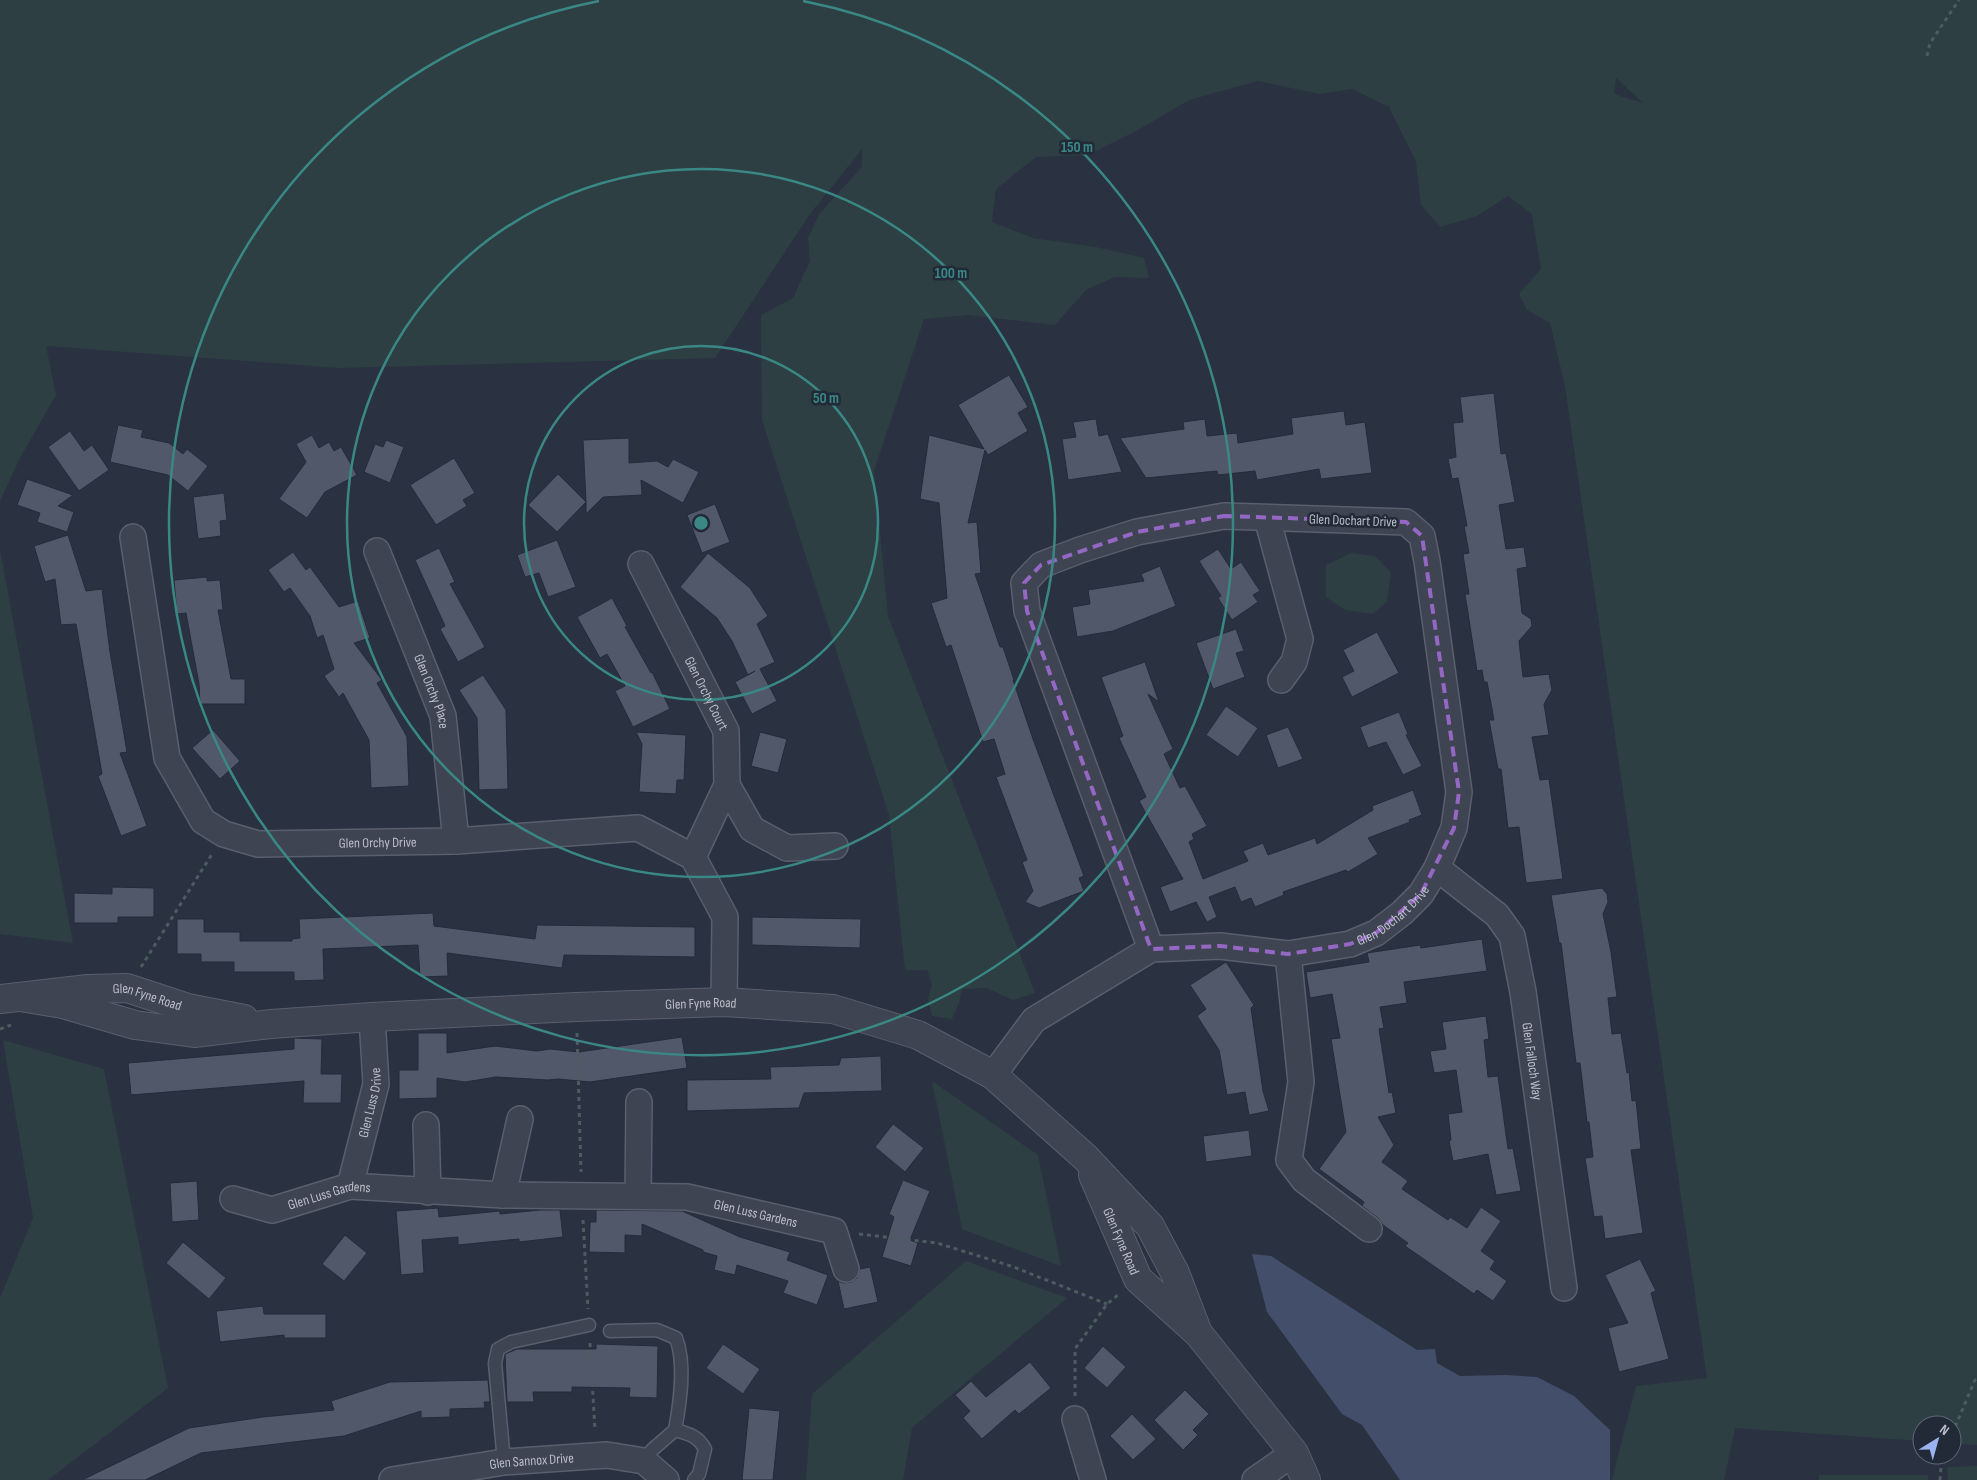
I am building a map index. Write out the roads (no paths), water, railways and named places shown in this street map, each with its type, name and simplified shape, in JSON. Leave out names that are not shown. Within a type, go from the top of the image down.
[{"type":"street","name":"Glen Dochart Drive","points":[[993,1075],[1034,1020],[1151,949],[1220,946],[1288,954],[1350,944],[1376,933],[1402,913],[1421,894],[1437,868],[1454,828],[1459,792],[1427,561],[1422,536],[1406,522],[1224,516],[1136,532],[1080,550],[1040,565],[1024,583],[1027,611],[1151,949]]},
{"type":"street","points":[[1267,518],[1300,639],[1294,662],[1281,680]]},
{"type":"street","name":"Glen Orchy Drive","points":[[133,537],[167,758],[203,820],[224,834],[258,844],[456,841],[638,828],[693,857]]},
{"type":"street","name":"Glen Orchy Place","points":[[377,551],[444,716],[456,841]]},
{"type":"street","name":"Glen Orchy Court","points":[[640,564],[726,731],[726,785],[693,857]]},
{"type":"street","points":[[726,785],[752,830],[787,848],[835,846]]},
{"type":"street","points":[[693,857],[725,917],[724,1002]]},
{"type":"street","name":"Glen Falloch Way","points":[[1437,868],[1497,915],[1512,936],[1523,992],[1564,1288]]},
{"type":"street","points":[[1288,954],[1302,1082],[1290,1160],[1304,1180],[1368,1228]]},
{"type":"street","name":"Glen Fyne Road","points":[[10,998],[88,989],[127,988],[188,1008],[271,1024]]},
{"type":"street","name":"Glen Fyne Road","points":[[10,998],[63,1004],[135,1025],[194,1033],[271,1024],[372,1017],[576,1007],[724,1002],[833,1009],[918,1036],[993,1075],[1086,1158],[1150,1226],[1175,1273],[1198,1333]]},
{"type":"street","name":"Glen Luss Drive","points":[[350,1186],[376,1084],[372,1017]]},
{"type":"street","points":[[638,1196],[639,1102]]},
{"type":"street","points":[[503,1195],[520,1118]]},
{"type":"street","points":[[426,1125],[428,1192]]},
{"type":"street","name":"Glen Fyne Road","points":[[1086,1158],[1138,1279],[1198,1333],[1294,1453],[1306,1480]]},
{"type":"street","name":"Glen Luss Gardens","points":[[233,1199],[272,1210],[350,1186],[503,1195],[686,1197],[834,1230],[846,1269]]},
{"type":"street","points":[[1075,1419],[1093,1480]]},
{"type":"street","points":[[1255,1480],[1294,1453]]},
{"type":"street","name":"Glen Sannox Drive","points":[[392,1480],[466,1475],[504,1462],[607,1455],[644,1462],[666,1480]]},
{"type":"lane","points":[[504,1462],[495,1363],[498,1349],[511,1342],[589,1325]]},
{"type":"lane","points":[[610,1331],[657,1330],[676,1338],[680,1349],[680,1404],[675,1430],[652,1450],[644,1462]]},
{"type":"lane","points":[[675,1430],[700,1439],[705,1449],[699,1474],[694,1480]]},
{"type":"water","points":[[1252,1254],[1271,1256],[1417,1350],[1435,1349],[1437,1363],[1460,1376],[1506,1375],[1537,1377],[1574,1396],[1610,1430],[1610,1480],[1400,1480],[1362,1425],[1342,1414],[1267,1312]]}]
